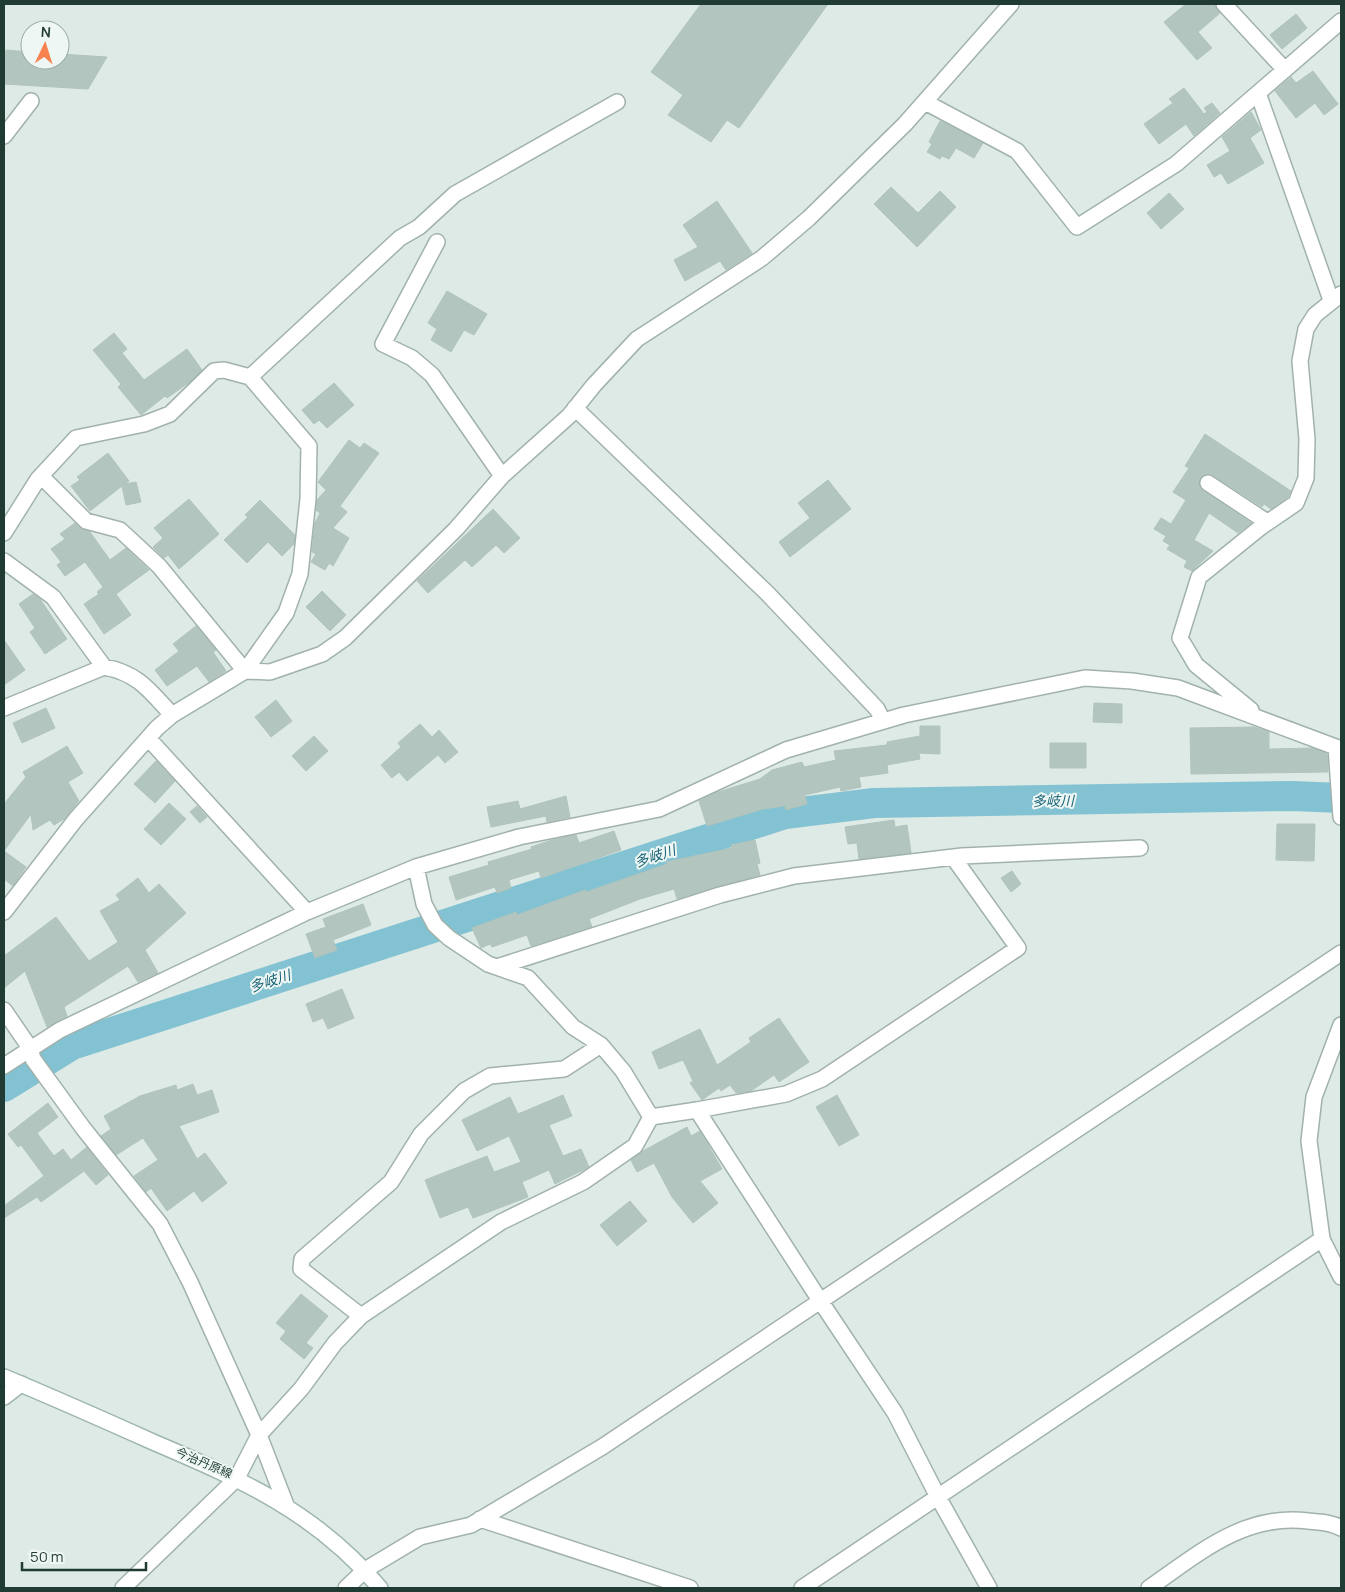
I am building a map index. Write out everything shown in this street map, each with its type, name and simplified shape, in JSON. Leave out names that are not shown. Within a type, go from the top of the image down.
[{"type":"street","points":[[41,476],[86,521],[120,530],[159,566],[245,671],[270,672],[322,654],[346,638],[456,529],[502,476],[569,416],[637,339],[762,258],[809,218],[905,124],[1011,4]]},
{"type":"street","points":[[1224,4],[1285,70]]},
{"type":"street","points":[[925,102],[1018,151],[1077,227],[1176,164],[1341,21]]},
{"type":"street","points":[[1258,93],[1336,297],[1315,315],[1306,329],[1300,360],[1307,439],[1306,478],[1296,503],[1267,522],[1199,577],[1180,638],[1196,665],[1260,717]]},
{"type":"street","points":[[4,136],[31,101]]},
{"type":"street","points":[[250,378],[400,238],[419,227],[455,194],[617,102]]},
{"type":"street","points":[[437,242],[383,344],[412,358],[432,374],[502,476]]},
{"type":"street","points":[[4,533],[41,476],[76,438],[144,424],[170,414],[214,371],[224,370],[250,378],[309,446],[308,499],[300,574],[286,613],[245,671],[172,715],[148,738],[76,819],[4,912]]},
{"type":"street","points":[[575,408],[767,592],[876,709],[884,721]]},
{"type":"street","points":[[1208,483],[1267,522]]},
{"type":"street","points":[[4,561],[53,597],[104,667]]},
{"type":"street","points":[[4,708],[104,667],[115,669],[138,679],[172,715]]},
{"type":"street","points":[[4,1066],[60,1030],[307,912],[416,867],[519,837],[659,809],[786,750],[884,721],[1085,678],[1132,681],[1178,688],[1339,748],[1341,817]]},
{"type":"street","points":[[148,738],[307,912]]},
{"type":"street","points":[[497,967],[711,898],[794,876],[953,857],[1140,848]]},
{"type":"street","points":[[651,1117],[786,1094],[822,1079],[1018,948],[953,857]]},
{"type":"street","points":[[416,867],[424,904],[435,925],[449,938],[488,964],[528,978],[573,1027],[601,1045],[623,1071],[651,1117]]},
{"type":"street","points":[[346,1588],[365,1570],[420,1537],[471,1525],[602,1447],[1341,953]]},
{"type":"street","points":[[4,1010],[30,1048],[34,1059],[82,1128],[160,1224],[190,1282],[259,1435],[286,1505]]},
{"type":"street","points":[[1341,1025],[1314,1098],[1309,1141],[1322,1239],[1341,1277]]},
{"type":"street","points":[[361,1316],[301,1269],[302,1259],[392,1182],[421,1134],[464,1091],[490,1076],[564,1069],[601,1045]]},
{"type":"street","points":[[697,1110],[895,1413],[938,1497],[989,1588]]},
{"type":"street","points":[[123,1588],[236,1478],[259,1435],[301,1389],[335,1344],[361,1316],[500,1222],[584,1182],[635,1146],[651,1117]]},
{"type":"street","points":[[802,1588],[1322,1239]]},
{"type":"street","name":"今治丹原線","points":[[4,1377],[236,1478],[286,1505],[329,1536],[365,1570],[380,1588]]},
{"type":"street","points":[[4,1396],[21,1384]]},
{"type":"street","points":[[480,1519],[690,1588]]},
{"type":"street","points":[[1149,1588],[1208,1547],[1237,1531],[1270,1520],[1304,1520],[1334,1524],[1341,1528]]},
{"type":"building","points":[[701,4],[828,4],[739,128],[727,120],[711,142],[668,115],[683,95],[651,72]]},
{"type":"building","points":[[1186,4],[1215,4],[1220,13],[1198,32],[1212,48],[1197,60],[1164,22]]},
{"type":"building","points":[[1296,14],[1307,28],[1282,49],[1270,35]]},
{"type":"building","points":[[6,50],[20,51],[20,70],[70,70],[70,55],[107,57],[88,89],[4,84]]},
{"type":"building","points":[[1313,71],[1338,104],[1324,115],[1315,103],[1296,118],[1275,91],[1291,77],[1296,83]]},
{"type":"building","points":[[1184,88],[1204,114],[1207,112],[1204,108],[1212,103],[1220,113],[1194,136],[1186,124],[1159,144],[1144,124],[1173,103],[1169,99]]},
{"type":"building","points":[[1251,112],[1261,130],[1250,138],[1264,163],[1228,184],[1221,173],[1214,177],[1207,165],[1230,151],[1222,137]]},
{"type":"building","points":[[940,121],[983,143],[974,158],[956,148],[949,159],[942,156],[940,159],[927,152],[932,144],[929,142]]},
{"type":"building","points":[[891,187],[918,213],[940,191],[956,207],[917,247],[874,204]]},
{"type":"building","points":[[1169,193],[1184,209],[1161,229],[1147,213]]},
{"type":"building","points":[[717,201],[752,253],[726,270],[720,261],[685,281],[674,260],[698,247],[683,225]]},
{"type":"building","points":[[447,291],[487,314],[474,335],[464,330],[451,352],[431,340],[437,329],[428,323]]},
{"type":"building","points":[[114,333],[127,349],[122,353],[144,380],[187,349],[202,370],[191,381],[167,398],[165,396],[141,415],[118,387],[121,384],[93,350]]},
{"type":"building","points":[[334,383],[354,405],[327,428],[319,420],[314,424],[302,410]]},
{"type":"building","points":[[1205,434],[1291,491],[1288,497],[1271,509],[1264,504],[1262,507],[1213,475],[1203,475],[1199,483],[1202,490],[1251,523],[1238,533],[1209,513],[1194,540],[1213,551],[1192,571],[1184,567],[1187,561],[1167,549],[1170,545],[1163,541],[1166,536],[1154,529],[1161,518],[1171,524],[1186,500],[1173,492],[1189,468],[1185,466]]},
{"type":"building","points":[[349,440],[360,448],[364,443],[379,453],[340,506],[347,512],[333,528],[349,538],[333,566],[329,563],[325,570],[311,562],[316,554],[312,552],[315,523],[320,513],[316,510],[317,500],[326,490],[318,482]]},
{"type":"building","points":[[108,453],[129,481],[125,484],[136,482],[141,502],[126,505],[122,486],[90,511],[71,486],[80,480],[77,477]]},
{"type":"building","points":[[828,480],[851,509],[790,557],[779,542],[810,518],[798,503]]},
{"type":"building","points":[[189,499],[219,534],[179,569],[168,555],[164,558],[153,547],[163,538],[154,528]]},
{"type":"building","points":[[260,500],[295,535],[294,544],[282,556],[268,542],[247,563],[224,540],[248,517],[245,515]]},
{"type":"building","points":[[493,509],[520,538],[504,553],[496,545],[472,567],[465,560],[428,593],[417,581]]},
{"type":"building","points":[[75,523],[90,532],[110,560],[126,548],[149,570],[116,594],[131,615],[104,634],[84,604],[99,594],[97,592],[103,587],[85,562],[65,576],[57,565],[61,562],[51,549],[65,539],[60,534]]},
{"type":"building","points":[[322,591],[346,615],[330,631],[306,607]]},
{"type":"building","points":[[33,594],[40,599],[67,639],[45,654],[30,632],[35,628],[19,604]]},
{"type":"building","points":[[196,626],[216,650],[213,652],[226,671],[209,682],[197,666],[167,686],[155,670],[179,651],[173,644]]},
{"type":"building","points":[[4,640],[25,670],[4,685]]},
{"type":"building","points":[[276,700],[292,721],[271,737],[255,717]]},
{"type":"building","points":[[1094,703],[1122,704],[1122,723],[1093,722]]},
{"type":"building","points":[[46,708],[55,728],[22,743],[13,723]]},
{"type":"building","points":[[420,724],[432,737],[439,730],[458,752],[445,763],[438,755],[407,781],[399,772],[392,778],[381,765],[401,747],[398,743]]},
{"type":"building","points":[[920,726],[940,726],[940,754],[919,753],[920,759],[887,765],[888,773],[859,777],[861,787],[841,791],[840,787],[805,795],[807,804],[786,810],[785,806],[763,809],[707,826],[699,801],[715,793],[760,779],[772,770],[802,762],[804,767],[836,760],[834,751],[887,745],[887,742],[920,736]]},
{"type":"building","points":[[1254,727],[1269,732],[1269,749],[1313,748],[1327,754],[1328,772],[1191,774],[1190,728]]},
{"type":"building","points":[[314,736],[328,751],[306,771],[292,756]]},
{"type":"building","points":[[1050,743],[1086,743],[1086,768],[1050,768]]},
{"type":"building","points":[[67,746],[83,773],[68,782],[79,801],[64,819],[54,825],[50,820],[33,830],[31,814],[4,851],[4,804],[26,777],[23,772]]},
{"type":"building","points":[[156,761],[175,781],[155,803],[134,784]]},
{"type":"building","points":[[566,796],[570,817],[547,822],[546,816],[491,827],[487,807],[518,801],[520,809]]},
{"type":"building","points":[[169,803],[186,819],[161,845],[144,829]]},
{"type":"building","points":[[197,806],[207,817],[200,823],[190,812]]},
{"type":"building","points":[[894,820],[895,827],[907,825],[911,853],[859,859],[857,843],[848,844],[845,827]]},
{"type":"building","points":[[1277,824],[1315,824],[1314,861],[1276,860]]},
{"type":"building","points":[[614,831],[621,850],[541,878],[539,871],[509,880],[511,888],[497,893],[495,887],[456,900],[449,877],[489,865],[488,862],[532,849],[531,847],[552,840],[576,835],[579,843]]},
{"type":"building","points":[[755,840],[760,863],[757,864],[760,875],[677,899],[674,889],[640,899],[589,919],[592,927],[531,946],[527,935],[492,947],[490,944],[481,948],[472,928],[516,912],[517,915],[585,890],[586,892],[667,864],[666,862],[732,848],[731,845]]},
{"type":"building","points":[[4,851],[26,867],[13,886],[4,879]]},
{"type":"building","points":[[1012,871],[1021,884],[1011,892],[1001,878]]},
{"type":"building","points":[[138,878],[149,893],[159,884],[186,913],[145,950],[158,973],[138,982],[128,966],[64,1007],[67,1016],[47,1027],[25,971],[4,988],[4,956],[56,917],[89,961],[118,942],[100,911],[120,900],[116,895]]},
{"type":"building","points":[[363,904],[371,925],[333,940],[337,950],[315,958],[306,934],[326,927],[323,919]]},
{"type":"building","points":[[342,989],[354,1018],[328,1029],[323,1018],[313,1022],[306,1004]]},
{"type":"building","points":[[779,1018],[809,1062],[779,1082],[774,1075],[751,1091],[736,1093],[730,1085],[721,1091],[719,1088],[702,1100],[690,1083],[693,1081],[683,1060],[659,1069],[652,1052],[700,1029],[717,1065],[751,1042],[749,1038]]},
{"type":"building","points":[[193,1084],[197,1095],[212,1090],[219,1112],[179,1126],[197,1159],[205,1153],[227,1183],[202,1202],[194,1191],[167,1211],[151,1188],[146,1192],[134,1176],[158,1160],[143,1138],[116,1155],[101,1136],[111,1129],[104,1116],[140,1096],[176,1085],[177,1090]]},
{"type":"building","points":[[563,1095],[572,1116],[549,1125],[563,1156],[581,1149],[589,1167],[555,1184],[549,1170],[522,1182],[528,1197],[473,1218],[468,1207],[440,1218],[425,1180],[487,1156],[494,1172],[521,1162],[509,1136],[477,1151],[462,1120],[510,1097],[518,1114]]},
{"type":"building","points":[[837,1095],[859,1135],[839,1146],[816,1107]]},
{"type":"building","points":[[48,1103],[58,1117],[37,1133],[54,1156],[63,1149],[71,1160],[87,1147],[108,1175],[96,1185],[84,1171],[41,1202],[37,1197],[4,1218],[4,1206],[44,1176],[21,1145],[18,1147],[8,1134]]},
{"type":"building","points":[[687,1127],[691,1136],[700,1131],[722,1169],[700,1181],[718,1203],[693,1223],[672,1197],[654,1163],[637,1172],[631,1160],[643,1151]]},
{"type":"building","points":[[630,1201],[647,1221],[617,1246],[600,1225]]},
{"type":"building","points":[[301,1294],[328,1316],[306,1343],[313,1348],[304,1359],[280,1339],[286,1331],[276,1323]]},
{"type":"waterway","name":"多岐川","points":[[4,1087],[72,1045],[785,814],[874,803],[1292,796],[1341,798]]}]
